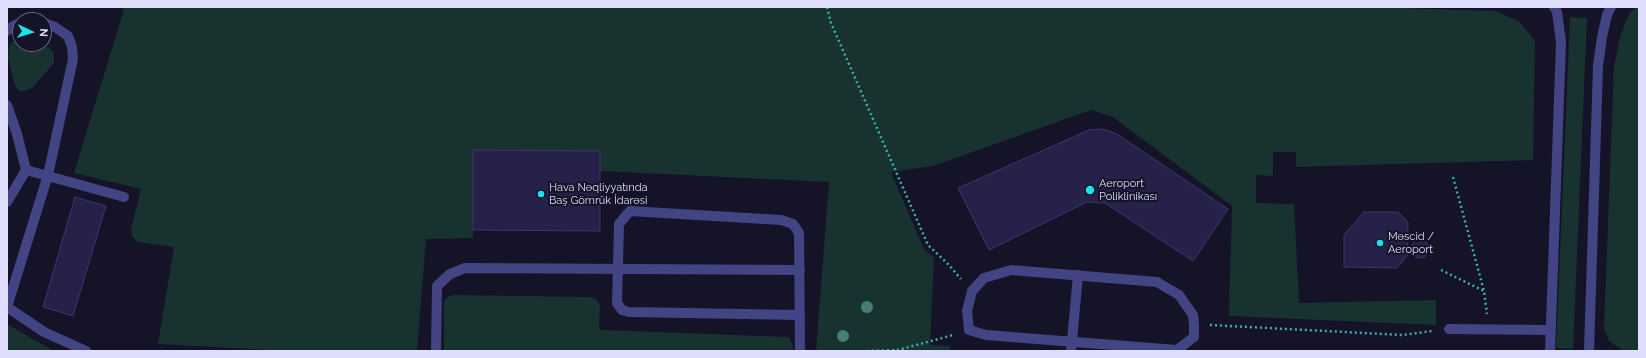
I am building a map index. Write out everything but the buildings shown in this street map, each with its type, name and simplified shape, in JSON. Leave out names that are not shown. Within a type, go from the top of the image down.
[{"type":"lane","points":[[1550,351],[1561,42],[1557,12],[1554,7]]},
{"type":"lane","points":[[1589,351],[1598,66],[1602,37],[1607,15],[1611,7]]},
{"type":"lane","points":[[52,26],[68,36],[72,47],[73,59],[48,175],[7,307],[44,332],[86,351]]},
{"type":"lane","points":[[7,105],[17,134],[26,170],[7,202]]},
{"type":"lane","points":[[26,170],[124,197]]},
{"type":"lane","points":[[800,315],[629,312],[622,310],[617,303],[619,224],[630,211],[781,220],[793,224],[799,233],[800,270],[800,315],[800,351]]},
{"type":"lane","points":[[436,351],[437,286],[450,274],[465,268],[800,270]]},
{"type":"lane","points":[[1011,270],[1078,275],[1157,282],[1179,295],[1192,315],[1194,337],[1177,350],[1071,347],[986,335],[969,330],[967,311],[972,291],[984,278],[1011,270]]},
{"type":"lane","points":[[1071,347],[1078,275]]},
{"type":"lane","points":[[1449,329],[1488,328],[1550,330]]},
{"type":"path","points":[[827,7],[831,23],[928,245],[948,264],[972,291]]},
{"type":"path","points":[[1453,177],[1484,291],[1488,328]]},
{"type":"path","points":[[1441,270],[1484,291]]},
{"type":"path","points":[[1194,325],[1220,325],[1402,335],[1449,329]]},
{"type":"path","points":[[867,351],[898,350],[940,340],[969,330]]},
{"type":"green space","points":[[117,7],[1369,7],[1496,11],[1520,22],[1535,41],[1533,160],[1296,167],[1296,152],[1273,152],[1273,176],[1256,175],[1256,203],[1294,204],[1299,303],[1436,300],[1436,325],[1229,316],[1232,206],[1113,117],[1091,110],[933,166],[891,172],[924,249],[934,258],[930,345],[950,346],[950,351],[816,351],[829,182],[600,171],[600,151],[473,151],[473,238],[426,239],[417,351],[289,351],[158,344],[174,247],[138,242],[132,236],[131,229],[141,189],[74,173],[124,9]]},
{"type":"green space","points":[[1636,7],[1639,7],[1639,351],[1622,350],[1609,341],[1604,328],[1614,67],[1620,37],[1629,14]]},
{"type":"green space","points":[[1570,17],[1587,18],[1573,349],[1556,348]]},
{"type":"green space","points":[[12,42],[12,52],[52,51],[54,63],[32,88],[25,91],[20,91],[15,86],[8,58],[9,48]]},
{"type":"green space","points":[[454,295],[591,297],[597,300],[600,305],[599,326],[600,329],[604,330],[789,337],[793,347],[792,351],[444,351],[444,301],[448,297]]},
{"type":"green space","points":[[7,324],[52,350],[54,351],[7,351]]},
{"type":"place","name":"Aeroport Poliklinikası","points":[[1090,190]]},
{"type":"place","name":"Hava Nəqliyyatında Baş Gömrük İdarəsi","points":[[541,194]]},
{"type":"place","name":"Məscid / Aeroport","points":[[1380,243]]}]
